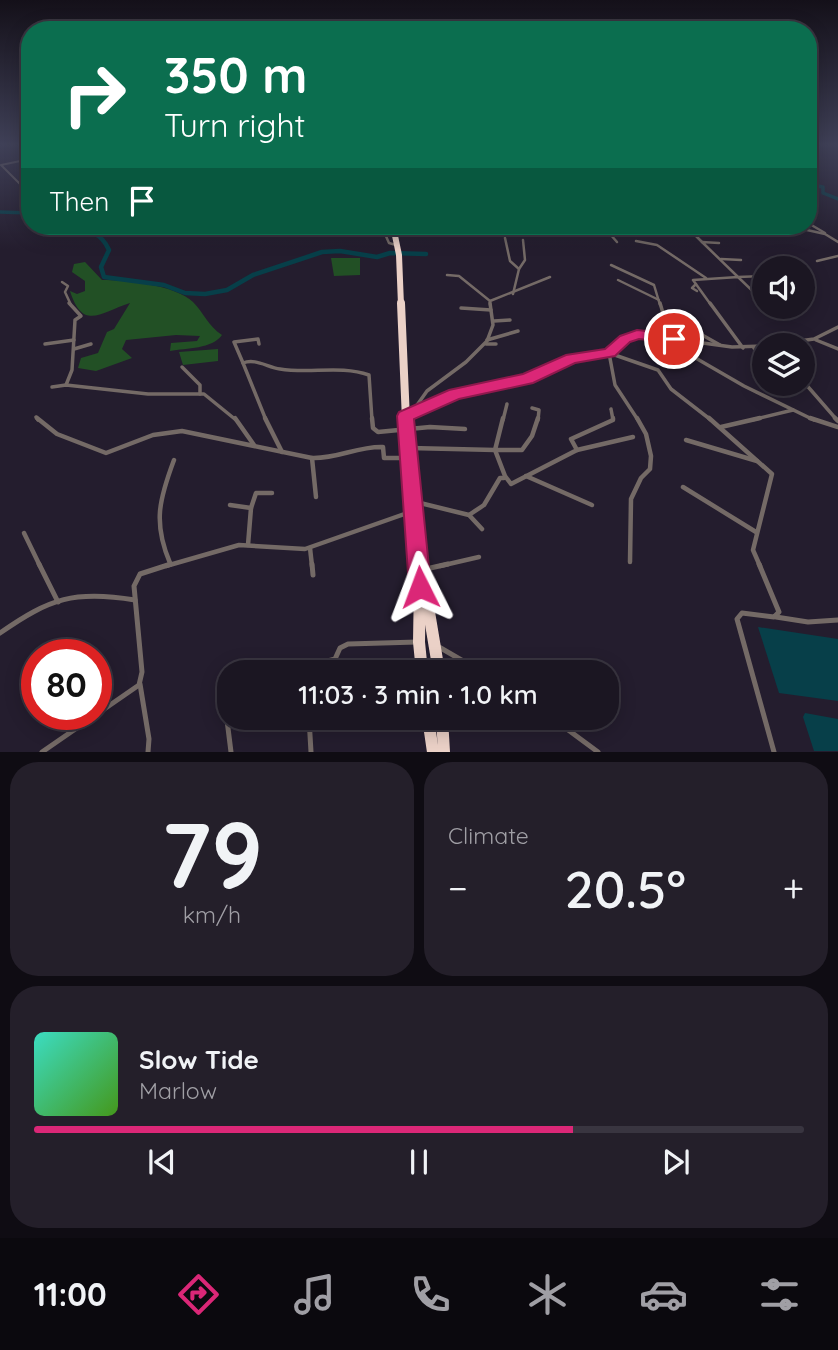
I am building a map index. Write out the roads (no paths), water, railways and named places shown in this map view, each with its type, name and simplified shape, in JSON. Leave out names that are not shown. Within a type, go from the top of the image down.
[{"type":"highway","points":[[395,235],[398,251],[408,453],[421,570],[438,660]]},
{"type":"highway","points":[[421,570],[421,660]]},
{"type":"highway","points":[[430,730],[433,751]]},
{"type":"highway","points":[[443,730],[444,751]]},
{"type":"street","points":[[817,229],[838,242]]},
{"type":"street","points":[[817,232],[825,234]]},
{"type":"street","points":[[385,235],[389,243],[398,251]]},
{"type":"street","points":[[611,235],[617,242]]},
{"type":"street","points":[[695,235],[752,290]]},
{"type":"street","points":[[505,238],[510,261],[519,270]]},
{"type":"street","points":[[513,294],[519,270],[525,260],[523,240]]},
{"type":"street","points":[[636,241],[657,245],[688,264],[683,265],[708,278]]},
{"type":"street","points":[[702,242],[719,243]]},
{"type":"street","points":[[817,261],[838,257]]},
{"type":"street","points":[[719,259],[741,260]]},
{"type":"street","points":[[611,265],[654,285],[663,313],[722,346]]},
{"type":"street","points":[[447,275],[459,276],[490,301],[494,321],[485,342]]},
{"type":"street","points":[[743,348],[693,280],[752,276]]},
{"type":"street","points":[[490,301],[550,277]]},
{"type":"street","points":[[618,281],[661,301]]},
{"type":"street","points":[[62,282],[68,286],[65,292],[69,297],[68,302],[81,316],[75,320],[72,370],[66,385]]},
{"type":"street","points":[[696,284],[692,289],[697,290]]},
{"type":"street","points":[[461,308],[491,310]]},
{"type":"street","points":[[494,321],[510,320]]},
{"type":"street","points":[[815,338],[838,327]]},
{"type":"street","points":[[407,415],[420,397],[485,342],[518,331]]},
{"type":"street","points":[[609,353],[629,337],[642,334],[752,348]]},
{"type":"street","points":[[265,339],[259,342],[245,337],[234,342],[258,404],[282,452]]},
{"type":"street","points":[[659,337],[725,377],[823,424],[838,424]]},
{"type":"street","points":[[815,339],[838,349]]},
{"type":"street","points":[[45,344],[74,340]]},
{"type":"street","points":[[485,342],[496,344]]},
{"type":"street","points":[[74,349],[91,344]]},
{"type":"street","points":[[407,415],[455,394],[527,379],[571,358],[609,353],[658,370],[671,389],[769,468],[772,478],[753,550],[778,610],[778,615],[774,617]]},
{"type":"street","points":[[609,353],[615,383],[642,421],[652,443],[650,469],[634,484],[630,562]]},
{"type":"street","points":[[243,363],[251,360],[266,368],[295,373],[369,374],[373,428],[378,432],[406,428],[465,429]]},
{"type":"street","points":[[182,368],[200,385],[200,394]]},
{"type":"street","points":[[52,387],[66,385],[127,393],[200,394],[225,409],[254,444]]},
{"type":"street","points":[[815,396],[838,424]]},
{"type":"street","points":[[507,404],[495,450],[500,458],[504,478],[511,484],[577,450],[633,438]]},
{"type":"street","points":[[36,417],[39,422],[58,434],[106,453],[153,435],[182,431],[312,458],[330,459],[358,449],[378,446],[383,447],[384,458],[408,453],[522,450],[530,442],[539,415],[539,410],[532,408]]},
{"type":"street","points":[[577,450],[571,439],[613,420],[611,409]]},
{"type":"street","points":[[721,427],[794,410]]},
{"type":"street","points":[[686,440],[762,463]]},
{"type":"street","points":[[312,458],[316,497]]},
{"type":"street","points":[[170,563],[161,547],[157,528],[160,498],[174,460]]},
{"type":"street","points":[[526,477],[592,505]]},
{"type":"street","points":[[470,515],[484,505],[500,478],[504,478]]},
{"type":"street","points":[[682,488],[756,532]]},
{"type":"street","points":[[248,545],[251,508],[256,493],[272,493]]},
{"type":"street","points":[[230,505],[251,508]]},
{"type":"street","points":[[148,751],[149,739],[140,683],[142,672],[135,600],[136,578],[143,572],[212,551],[248,545],[296,550],[310,548],[414,506],[470,515],[482,529]]},
{"type":"street","points":[[24,533],[58,602]]},
{"type":"street","points":[[310,548],[313,575]]},
{"type":"street","points":[[421,570],[479,557]]},
{"type":"street","points":[[0,633],[58,602],[95,594],[135,600]]},
{"type":"street","points":[[774,751],[737,619],[739,614],[808,622],[838,620]]},
{"type":"street","points":[[331,660],[335,659],[340,648],[348,644],[419,642]]},
{"type":"street","points":[[437,647],[464,660]]},
{"type":"street","points":[[42,751],[128,694],[140,683]]},
{"type":"street","points":[[228,730],[231,751]]},
{"type":"street","points":[[310,730],[311,751]]},
{"type":"street","points":[[569,730],[598,751]]},
{"type":"waterway","points":[[817,186],[823,187],[823,193],[838,199]]},
{"type":"waterway","points":[[0,212],[21,213]]},
{"type":"waterway","points":[[96,235],[109,250],[101,267],[104,277],[164,285],[185,293],[205,294],[227,290],[253,275],[322,252],[340,251],[377,257],[390,253],[426,254]]}]
